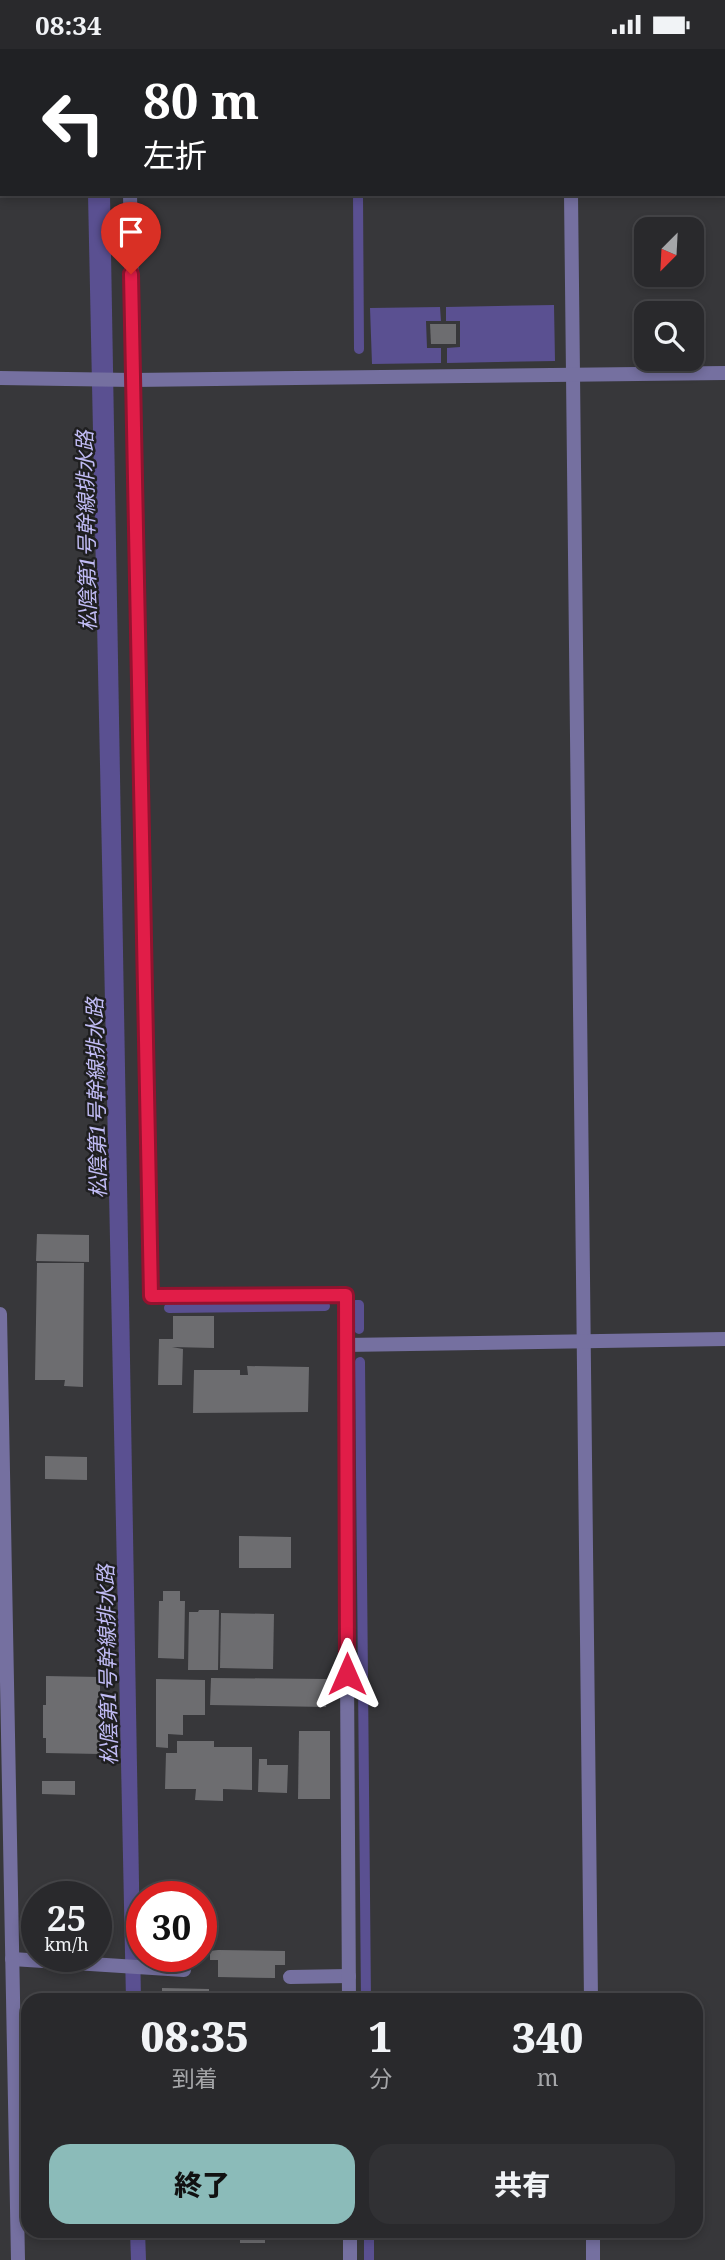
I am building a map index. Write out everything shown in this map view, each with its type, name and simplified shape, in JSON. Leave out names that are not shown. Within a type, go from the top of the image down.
[{"type":"street","points":[[130,196],[151,1296],[346,1295],[349,1993]]},
{"type":"street","points":[[571,196],[591,1993]]},
{"type":"street","points":[[0,378],[133,380],[725,373]]},
{"type":"street","points":[[0,1314],[12,1959],[21,2124]]},
{"type":"street","points":[[345,1345],[725,1339]]},
{"type":"street","points":[[12,1959],[126,1966]]},
{"type":"street","points":[[290,1977],[348,1976]]},
{"type":"street","points":[[18,2260],[21,2172]]},
{"type":"street","points":[[350,2238],[350,2260]]},
{"type":"street","points":[[593,2238],[593,2260]]},
{"type":"shaded area","points":[[88,196],[110,196],[139,1881],[126,1881],[126,1972],[141,1972],[141,1993],[126,1993]]},
{"type":"shaded area","points":[[554,305],[555,361],[447,363],[447,348],[460,347],[460,321],[446,321],[446,307]]},
{"type":"shaded area","points":[[440,307],[441,321],[426,321],[427,348],[441,348],[441,363],[372,364],[370,308]]},
{"type":"shaded area","points":[[130,2238],[145,2238],[146,2260],[131,2260]]},
{"type":"building","points":[[430,324],[456,324],[456,344],[431,344]]},
{"type":"building","points":[[37,1234],[89,1235],[89,1262],[36,1261]]},
{"type":"building","points":[[37,1263],[84,1263],[83,1387],[64,1386],[65,1380],[35,1380]]},
{"type":"building","points":[[173,1316],[214,1316],[214,1348],[172,1347],[183,1349],[182,1385],[158,1385],[159,1339],[173,1339]]},
{"type":"building","points":[[247,1366],[309,1367],[308,1412],[193,1413],[194,1370],[240,1370],[240,1375],[248,1375]]},
{"type":"building","points":[[45,1456],[87,1457],[87,1480],[45,1479]]},
{"type":"building","points":[[239,1536],[291,1537],[291,1568],[239,1568]]},
{"type":"building","points":[[163,1591],[180,1591],[180,1601],[185,1601],[184,1659],[158,1658],[159,1601],[163,1601]]},
{"type":"building","points":[[219,1610],[218,1670],[188,1670],[189,1612]]},
{"type":"building","points":[[221,1613],[274,1614],[273,1669],[220,1668]]},
{"type":"building","points":[[46,1676],[100,1677],[100,1754],[46,1753],[43,1705],[46,1705]]},
{"type":"building","points":[[211,1678],[327,1679],[326,1707],[210,1705]]},
{"type":"building","points":[[156,1679],[205,1680],[205,1715],[183,1715],[183,1735],[168,1734],[168,1748],[156,1747]]},
{"type":"building","points":[[299,1731],[330,1731],[330,1799],[298,1799]]},
{"type":"building","points":[[177,1741],[214,1741],[214,1747],[252,1747],[252,1790],[223,1789],[223,1801],[195,1800],[196,1789],[165,1789],[166,1753],[177,1753]]},
{"type":"building","points":[[259,1759],[267,1759],[267,1765],[288,1765],[287,1793],[258,1792]]},
{"type":"building","points":[[42,1781],[75,1781],[75,1795],[42,1794]]},
{"type":"building","points":[[217,1950],[285,1951],[285,1965],[275,1965],[275,1978],[218,1977]]},
{"type":"building","points":[[162,1988],[209,1989],[209,1993],[162,1993]]},
{"type":"building","points":[[188,2238],[299,2238],[265,2239],[265,2243],[240,2243],[240,2239]]},
{"type":"waterway","points":[[358,196],[359,349]]},
{"type":"waterway","points":[[356,1305],[359,1305],[359,1329]]},
{"type":"waterway","points":[[169,1308],[325,1306]]},
{"type":"waterway","points":[[360,1362],[366,1993]]},
{"type":"waterway","points":[[369,2238],[369,2260]]},
{"type":"route","points":[[131,274],[151,1296],[346,1295],[347,1674]]},
{"type":"water label","name":"松陰第1号幹線排水路","points":[[86,531]]},
{"type":"water label","name":"松陰第1号幹線排水路","points":[[96,1098]]},
{"type":"water label","name":"松陰第1号幹線排水路","points":[[107,1665]]}]
